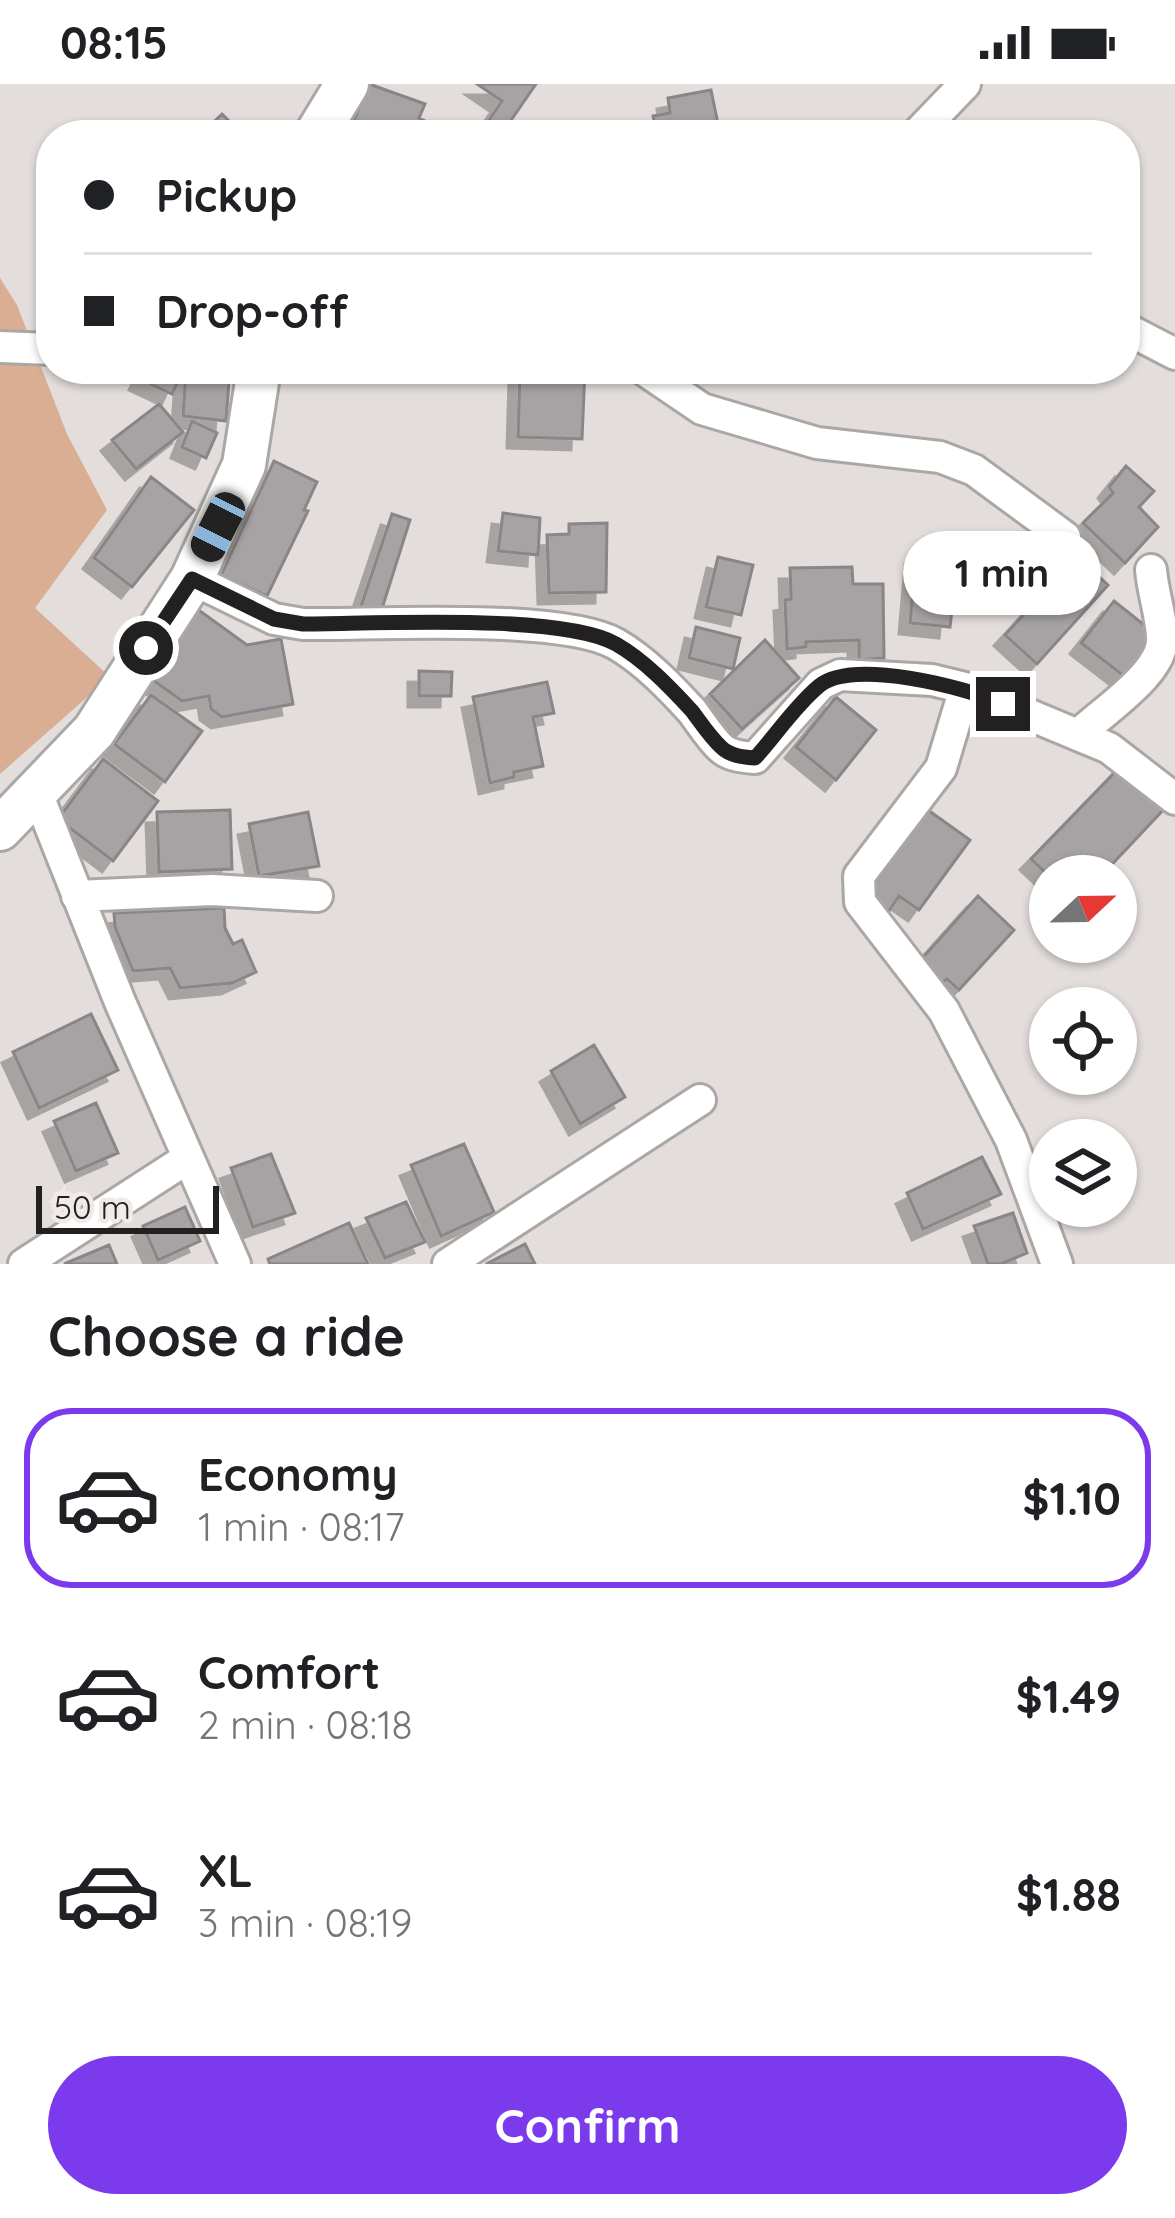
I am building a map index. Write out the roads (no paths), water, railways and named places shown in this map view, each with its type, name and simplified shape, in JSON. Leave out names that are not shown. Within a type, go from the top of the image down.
[{"type":"street","points":[[325,120],[347,84]]},
{"type":"street","points":[[930,120],[965,84]]},
{"type":"street","points":[[1140,336],[1175,355]]},
{"type":"street","points":[[0,347],[36,348]]},
{"type":"street","points":[[0,829],[94,731],[192,579],[244,465],[258,384]]},
{"type":"street","points":[[665,384],[702,410],[818,443],[940,457],[974,470],[1065,537]]},
{"type":"street","points":[[1078,735],[1142,681],[1161,655],[1151,570]]},
{"type":"street","points":[[192,579],[274,619],[303,624],[536,626],[612,641],[690,709],[723,750],[739,756],[755,758],[821,684],[840,676],[932,680],[965,688],[1109,748],[1175,799]]},
{"type":"street","points":[[965,688],[941,768],[860,876],[860,902],[944,1011],[1011,1140],[1058,1264]]},
{"type":"street","points":[[37,794],[235,1264]]},
{"type":"street","points":[[77,896],[212,890],[317,896]]},
{"type":"street","points":[[448,1264],[700,1100]]},
{"type":"street","points":[[24,1264],[188,1158]]}]
